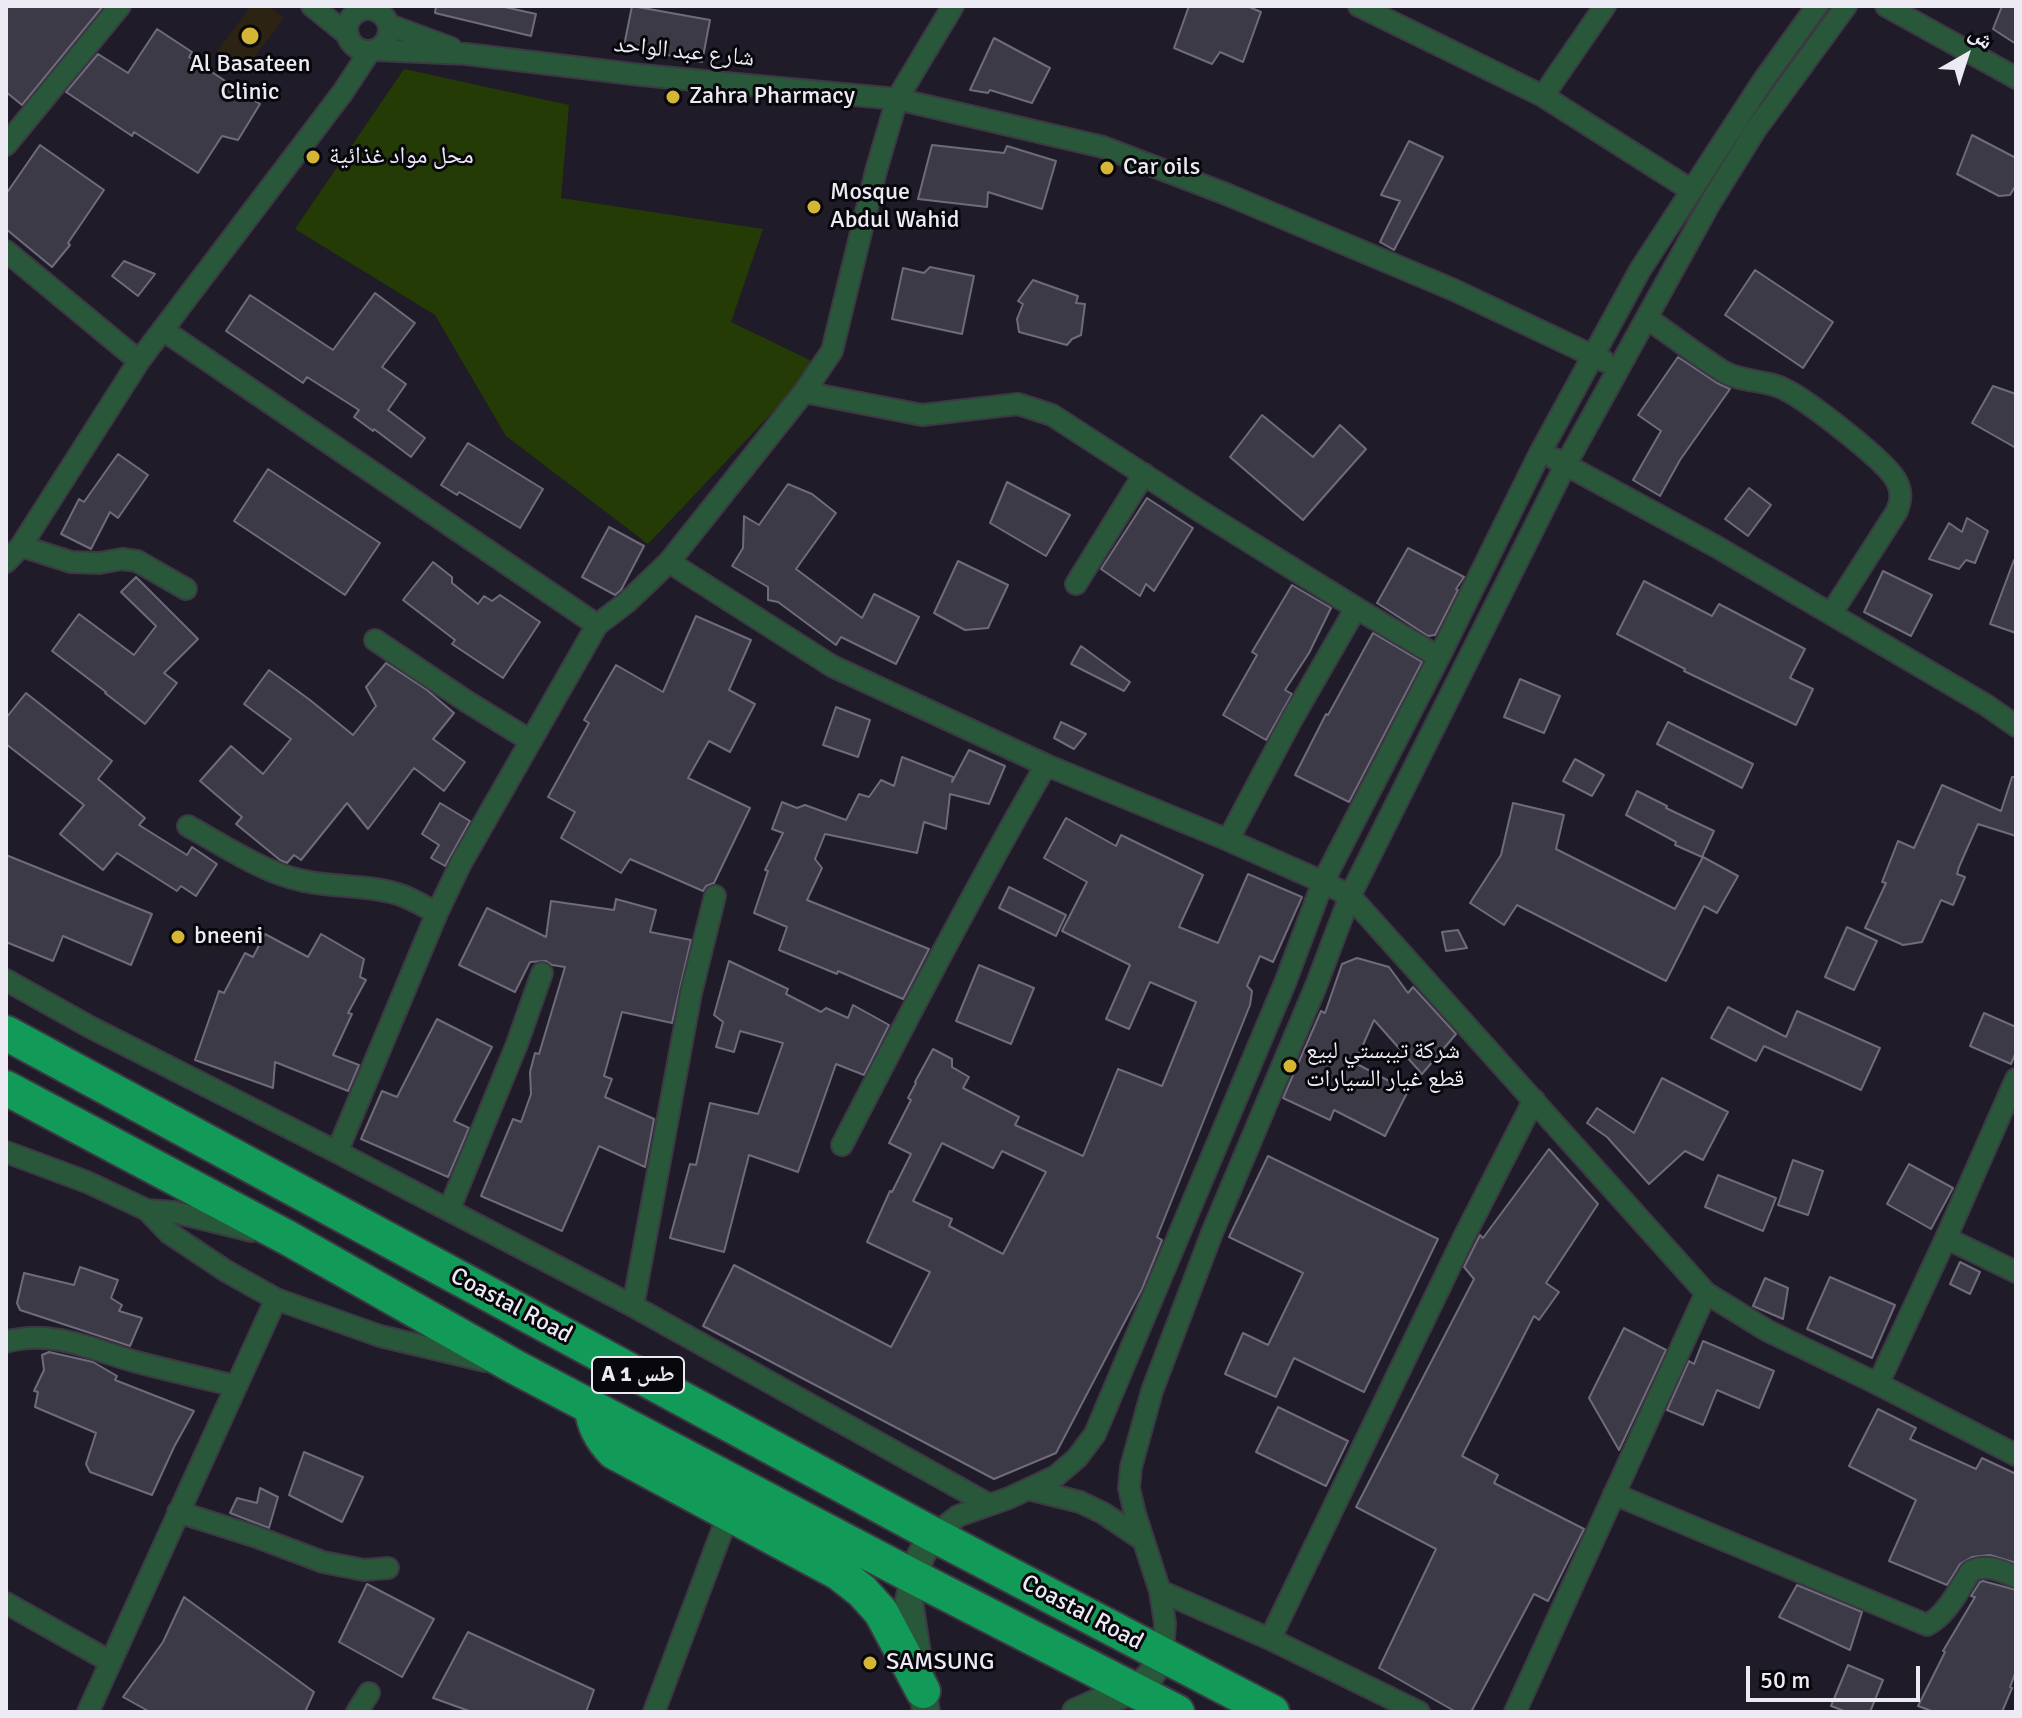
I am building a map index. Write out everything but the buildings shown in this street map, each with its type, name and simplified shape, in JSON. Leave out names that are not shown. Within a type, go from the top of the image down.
[{"type":"highway","name":"Coastal Road","points":[[6,1033],[934,1535],[1272,1712]]},
{"type":"highway","name":"Coastal Road","points":[[6,1088],[288,1238],[515,1367],[1177,1712]]},
{"type":"highway","points":[[591,1406],[594,1425],[614,1452],[839,1573],[862,1591],[881,1612],[924,1702]]},
{"type":"street","points":[[6,145],[120,6]]},
{"type":"street","points":[[312,6],[349,38],[359,49],[382,47],[389,37],[375,12],[351,17],[348,23],[349,38],[343,92]]},
{"type":"street","points":[[337,1152],[461,863],[597,625],[627,602],[669,562],[804,392],[832,351],[897,99],[953,6]]},
{"type":"street","points":[[1359,6],[1543,96],[1691,190]]},
{"type":"street","points":[[1543,96],[1605,6]]},
{"type":"street","points":[[924,1702],[909,1601],[921,1555],[934,1535],[958,1516],[1056,1476],[1077,1458],[1095,1434],[1285,983],[1323,882],[1540,453],[1640,270],[1763,81],[1817,6]]},
{"type":"street","points":[[1076,1712],[1134,1691],[1150,1676],[1163,1656],[1165,1623],[1160,1591],[1129,1488],[1131,1467],[1152,1391],[1212,1233],[1316,986],[1350,896],[1566,464],[1710,203],[1756,129],[1846,6]]},
{"type":"street","points":[[1886,6],[2016,78]]},
{"type":"street","name":"شارع عبد الواحد","points":[[375,12],[466,54]]},
{"type":"street","points":[[6,562],[21,546],[139,361],[373,50]]},
{"type":"street","name":"شارع عبد الواحد","points":[[373,50],[466,54],[897,99],[1103,147],[1226,194],[1440,284],[1619,369]]},
{"type":"street","points":[[6,251],[139,361]]},
{"type":"street","points":[[1648,319],[1725,373],[1788,390],[1876,458],[1896,480],[1901,501],[1897,511],[1831,614]]},
{"type":"street","points":[[163,330],[597,625]]},
{"type":"street","points":[[804,392],[922,415],[1018,404],[1052,415],[1200,511],[1439,657]]},
{"type":"street","points":[[1540,453],[1566,464],[1717,547],[1986,705],[2016,726]]},
{"type":"street","points":[[1076,584],[1144,474]]},
{"type":"street","points":[[21,546],[71,562],[137,561],[186,589]]},
{"type":"street","points":[[669,562],[832,666],[1046,765],[1228,840],[1350,896],[1706,1293],[1768,1331],[2016,1455]]},
{"type":"street","points":[[1228,840],[1292,719],[1356,608]]},
{"type":"street","points":[[375,640],[531,741]]},
{"type":"street","points":[[842,1145],[933,968],[1046,765]]},
{"type":"street","points":[[188,826],[269,870],[297,880],[400,894],[437,913]]},
{"type":"street","points":[[633,1306],[691,993],[715,896]]},
{"type":"street","points":[[449,1210],[517,1044],[542,973]]},
{"type":"street","points":[[6,980],[90,1027],[633,1306],[988,1504]]},
{"type":"street","points":[[1878,1384],[2016,1079]]},
{"type":"street","points":[[1270,1639],[1465,1235],[1534,1100]]},
{"type":"street","points":[[6,1152],[87,1182],[147,1210],[174,1212],[288,1238]]},
{"type":"street","points":[[147,1210],[169,1233],[276,1299],[380,1336],[515,1367]]},
{"type":"street","points":[[1946,1238],[2016,1272]]},
{"type":"street","points":[[1515,1712],[1706,1293]]},
{"type":"street","points":[[93,1711],[111,1662],[276,1299]]},
{"type":"street","points":[[6,1342],[39,1336],[60,1339],[129,1360],[236,1386]]},
{"type":"street","points":[[1028,1489],[1080,1502],[1103,1513],[1143,1540]]},
{"type":"street","points":[[1614,1494],[1927,1625],[1935,1621],[1971,1571],[1978,1567],[2016,1577]]},
{"type":"street","points":[[178,1512],[323,1562],[364,1570],[388,1568]]},
{"type":"street","points":[[654,1712],[728,1515]]},
{"type":"street","points":[[1160,1591],[1270,1639],[1419,1712]]},
{"type":"street","points":[[6,1603],[111,1662]]},
{"type":"street","points":[[357,1712],[369,1693]]},
{"type":"shaded area","name":"Al Basateen Clinic","points":[[251,6],[268,6],[284,18],[242,73],[216,53]]},
{"type":"green space","points":[[404,69],[569,105],[561,198],[763,229],[731,322],[818,364],[648,544],[506,436],[435,315],[295,229]]},
{"type":"place","name":"Al Basateen Clinic","points":[[250,36]]},
{"type":"place","name":"Zahra Pharmacy","points":[[673,97]]},
{"type":"place","name":"محل مواد غذائية","points":[[313,157]]},
{"type":"place","name":"Car oils","points":[[1107,168]]},
{"type":"place","name":"Mosque Abdul Wahid","points":[[814,207]]},
{"type":"place","name":"bneeni","points":[[178,937]]},
{"type":"place","name":"شركة تيبستي لبيع قطع غيار السيارات","points":[[1290,1066]]},
{"type":"place","name":"SAMSUNG","points":[[870,1663]]}]
